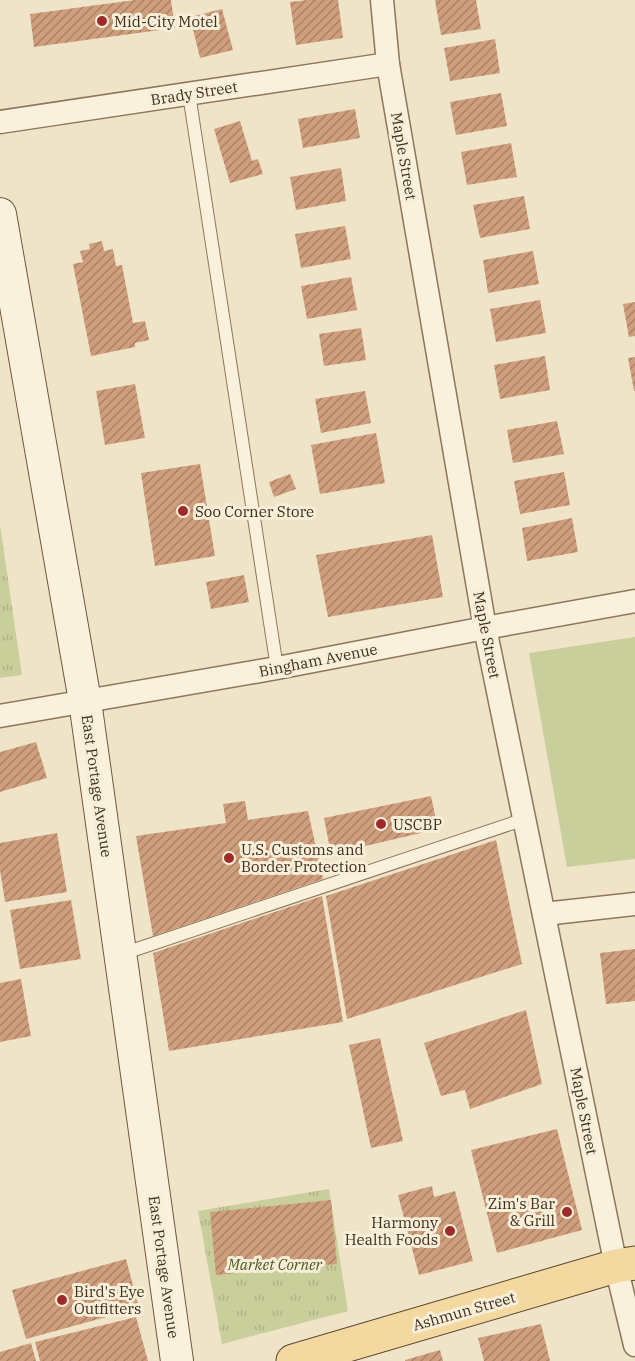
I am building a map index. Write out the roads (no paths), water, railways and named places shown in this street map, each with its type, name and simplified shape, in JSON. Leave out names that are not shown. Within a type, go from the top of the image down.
[{"type":"main road","name":"East Portage Avenue","points":[[0,214],[85,701],[177,1361]]},
{"type":"main road","name":"Ashmun Street","points":[[293,1361],[625,1265]]},
{"type":"street","name":"Maple Street","points":[[382,0],[388,64],[485,627],[544,914],[625,1265],[635,1345]]},
{"type":"street","name":"Brady Street","points":[[0,122],[388,64]]},
{"type":"street","name":"Bingham Avenue","points":[[0,716],[277,668],[485,627],[635,601]]},
{"type":"street","points":[[544,914],[635,904]]},
{"type":"lane","points":[[189,94],[277,668]]},
{"type":"lane","points":[[120,954],[525,819]]},
{"type":"place","name":"Mid-City Motel","points":[[102,21]]},
{"type":"place","name":"Soo Corner Store","points":[[183,511]]},
{"type":"place","name":"USCBP","points":[[381,824]]},
{"type":"place","name":"U.S. Customs and Border Protection","points":[[229,858]]},
{"type":"place","name":"Zim's Bar & Grill","points":[[567,1212]]},
{"type":"place","name":"Harmony Health Foods","points":[[450,1231]]},
{"type":"place","name":"Bird's Eye Outfitters","points":[[62,1300]]},
{"type":"park label","name":"Market Corner","points":[[275,1264]]}]
